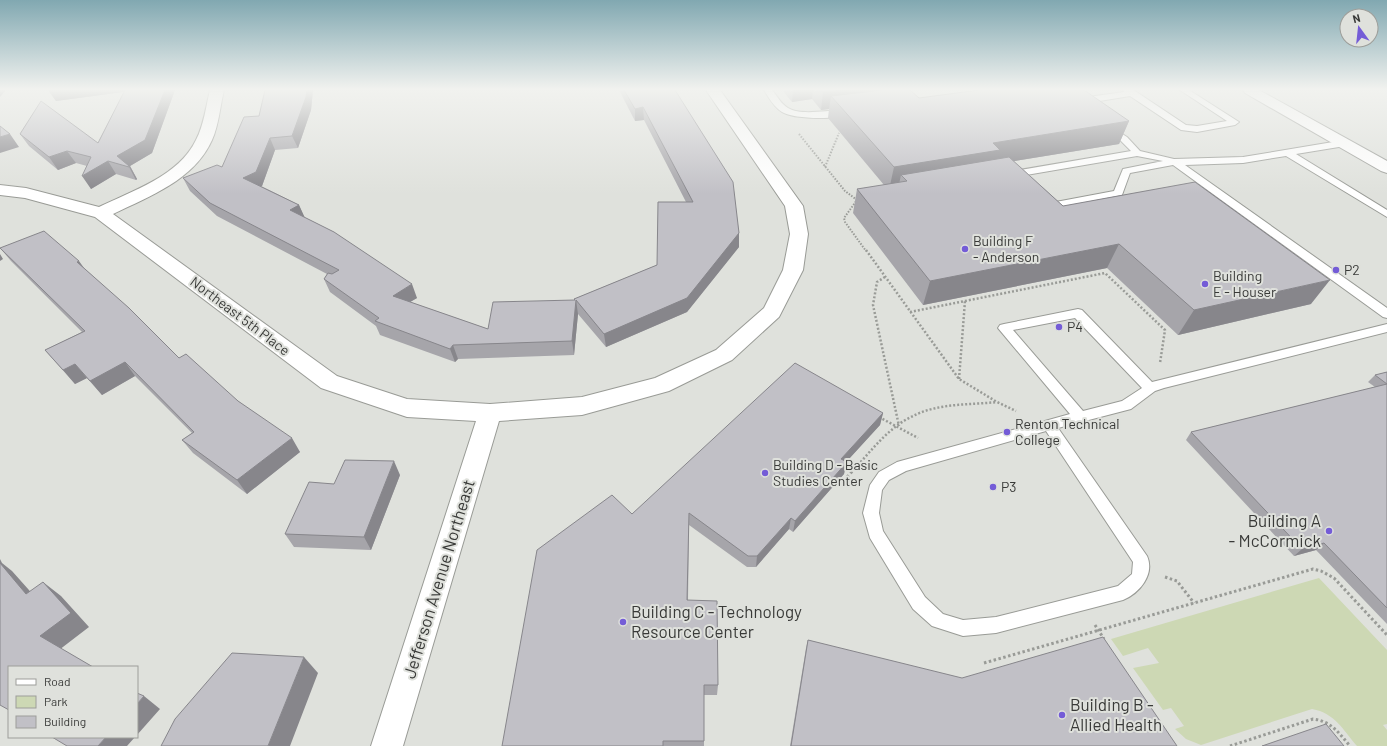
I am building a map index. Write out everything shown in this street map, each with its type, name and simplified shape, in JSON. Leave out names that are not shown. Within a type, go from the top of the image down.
[{"type":"street","points":[[101,213],[172,177],[191,161],[204,141],[208,125]]},
{"type":"street","name":"Northeast 5th Place","points":[[0,190],[26,193],[101,213],[329,382],[407,408],[490,413],[582,406],[661,384],[724,355],[772,312],[793,270],[800,234],[794,206],[737,125]]},
{"type":"street","points":[[1312,125],[1385,165]]},
{"type":"street","name":"Jefferson Avenue Northeast","points":[[387,746],[490,413]]},
{"type":"lane","points":[[1104,125],[1127,141],[1137,153]]},
{"type":"lane","points":[[1179,125],[1184,128],[1197,129],[1220,125]]},
{"type":"lane","points":[[1045,207],[1118,193],[1126,171],[1175,162],[1243,160],[1345,143]]},
{"type":"lane","points":[[998,177],[1137,153],[1175,162],[1387,314]]},
{"type":"lane","points":[[1288,153],[1387,214]]},
{"type":"lane","points":[[1080,417],[1004,328],[1078,313],[1150,388]]},
{"type":"lane","points":[[1049,425],[1134,549],[1141,561],[1140,577],[1123,592],[996,625],[963,628],[938,620],[919,603],[876,533],[871,513],[875,489],[884,476],[902,466],[1049,425],[1126,405],[1150,388],[1387,328]]},
{"type":"path","points":[[792,125],[844,191],[857,200],[844,218],[959,380],[997,402],[1049,425]]},
{"type":"path","points":[[885,277],[877,282],[873,305],[898,426]]},
{"type":"path","points":[[959,380],[965,301]]},
{"type":"path","points":[[847,477],[898,426],[913,416],[940,408],[997,402]]},
{"type":"path","points":[[876,416],[898,426],[947,454]]},
{"type":"path","points":[[1140,567],[1177,581],[1194,603]]},
{"type":"path","points":[[984,663],[1313,569],[1321,571],[1334,578],[1387,635]]},
{"type":"path","points":[[1080,603],[1107,643]]},
{"type":"path","points":[[1230,746],[1313,719],[1323,719],[1331,724],[1350,746]]},
{"type":"green space","points":[[1319,578],[1387,650],[1387,724],[1383,725],[1387,730],[1387,746],[1357,746],[1333,718],[1320,711],[1312,709],[1201,745],[1186,739],[1175,729],[1184,726],[1171,708],[1163,710],[1133,668],[1159,663],[1148,648],[1123,656],[1111,639]]},
{"type":"building","points":[[26,125],[73,125],[98,143],[107,125],[151,125],[145,140],[117,156],[129,167],[108,161],[82,176],[91,157],[67,151],[49,157],[20,134]]},
{"type":"building","points":[[241,125],[296,125],[292,136],[270,138],[256,172],[243,178],[299,205],[290,210],[334,232],[412,284],[393,296],[488,329],[493,302],[575,300],[574,299],[657,265],[658,202],[693,202],[652,125],[697,125],[733,182],[739,233],[687,298],[604,334],[576,300],[572,341],[453,345],[450,349],[375,321],[379,318],[324,279],[328,273],[332,274],[339,270],[210,203],[183,178],[217,165],[222,167]]},
{"type":"building","points":[[857,125],[1105,125],[993,143],[1000,150],[894,167]]},
{"type":"building","points":[[0,126],[10,134],[0,137]]},
{"type":"building","points":[[1009,157],[1063,206],[1195,182],[1330,280],[1194,310],[1119,244],[930,281],[857,189],[907,181],[901,175]]},
{"type":"building","points":[[44,231],[79,261],[77,262],[129,308],[179,358],[186,354],[238,401],[292,438],[237,480],[182,440],[194,432],[125,362],[90,381],[75,364],[63,370],[45,350],[85,331],[0,248]]},
{"type":"building","points":[[795,363],[883,413],[841,459],[847,462],[795,521],[791,518],[757,556],[748,556],[689,513],[687,600],[717,601],[718,685],[704,685],[704,741],[663,741],[663,746],[502,746],[537,550],[612,495],[632,514]]},
{"type":"building","points":[[1387,372],[1387,384],[1375,375]]},
{"type":"building","name":"Building A - McCormick","points":[[1387,384],[1387,608],[1324,543],[1302,549],[1191,432]]},
{"type":"building","points":[[345,460],[394,461],[364,537],[285,534],[309,482],[334,484]]},
{"type":"building","points":[[0,563],[26,594],[43,582],[71,613],[40,636],[91,666],[8,666],[8,709],[0,705]]},
{"type":"building","points":[[1103,637],[1177,746],[791,746],[808,640],[962,678]]},
{"type":"building","points":[[232,653],[304,657],[268,746],[161,746],[175,719]]},
{"type":"building","points":[[138,693],[144,696],[138,703]]},
{"type":"building","points":[[1326,724],[1344,746],[1262,746]]},
{"type":"building","points":[[54,738],[105,738],[98,746],[67,746]]},
{"type":"place","name":"Building F - Anderson","points":[[965,249]]},
{"type":"place","name":"P2","points":[[1336,270]]},
{"type":"place","name":"Building E - Houser","points":[[1205,284]]},
{"type":"place","name":"P4","points":[[1059,327]]},
{"type":"place","name":"Renton Technical College","points":[[1007,432]]},
{"type":"place","name":"Building D - Basic Studies Center","points":[[765,473]]},
{"type":"place","name":"P3","points":[[993,487]]},
{"type":"place","name":"Building A - McCormick","points":[[1329,531]]},
{"type":"place","name":"Building C - Technology Resource Center","points":[[623,622]]},
{"type":"place","name":"Building B - Allied Health","points":[[1062,715]]}]
